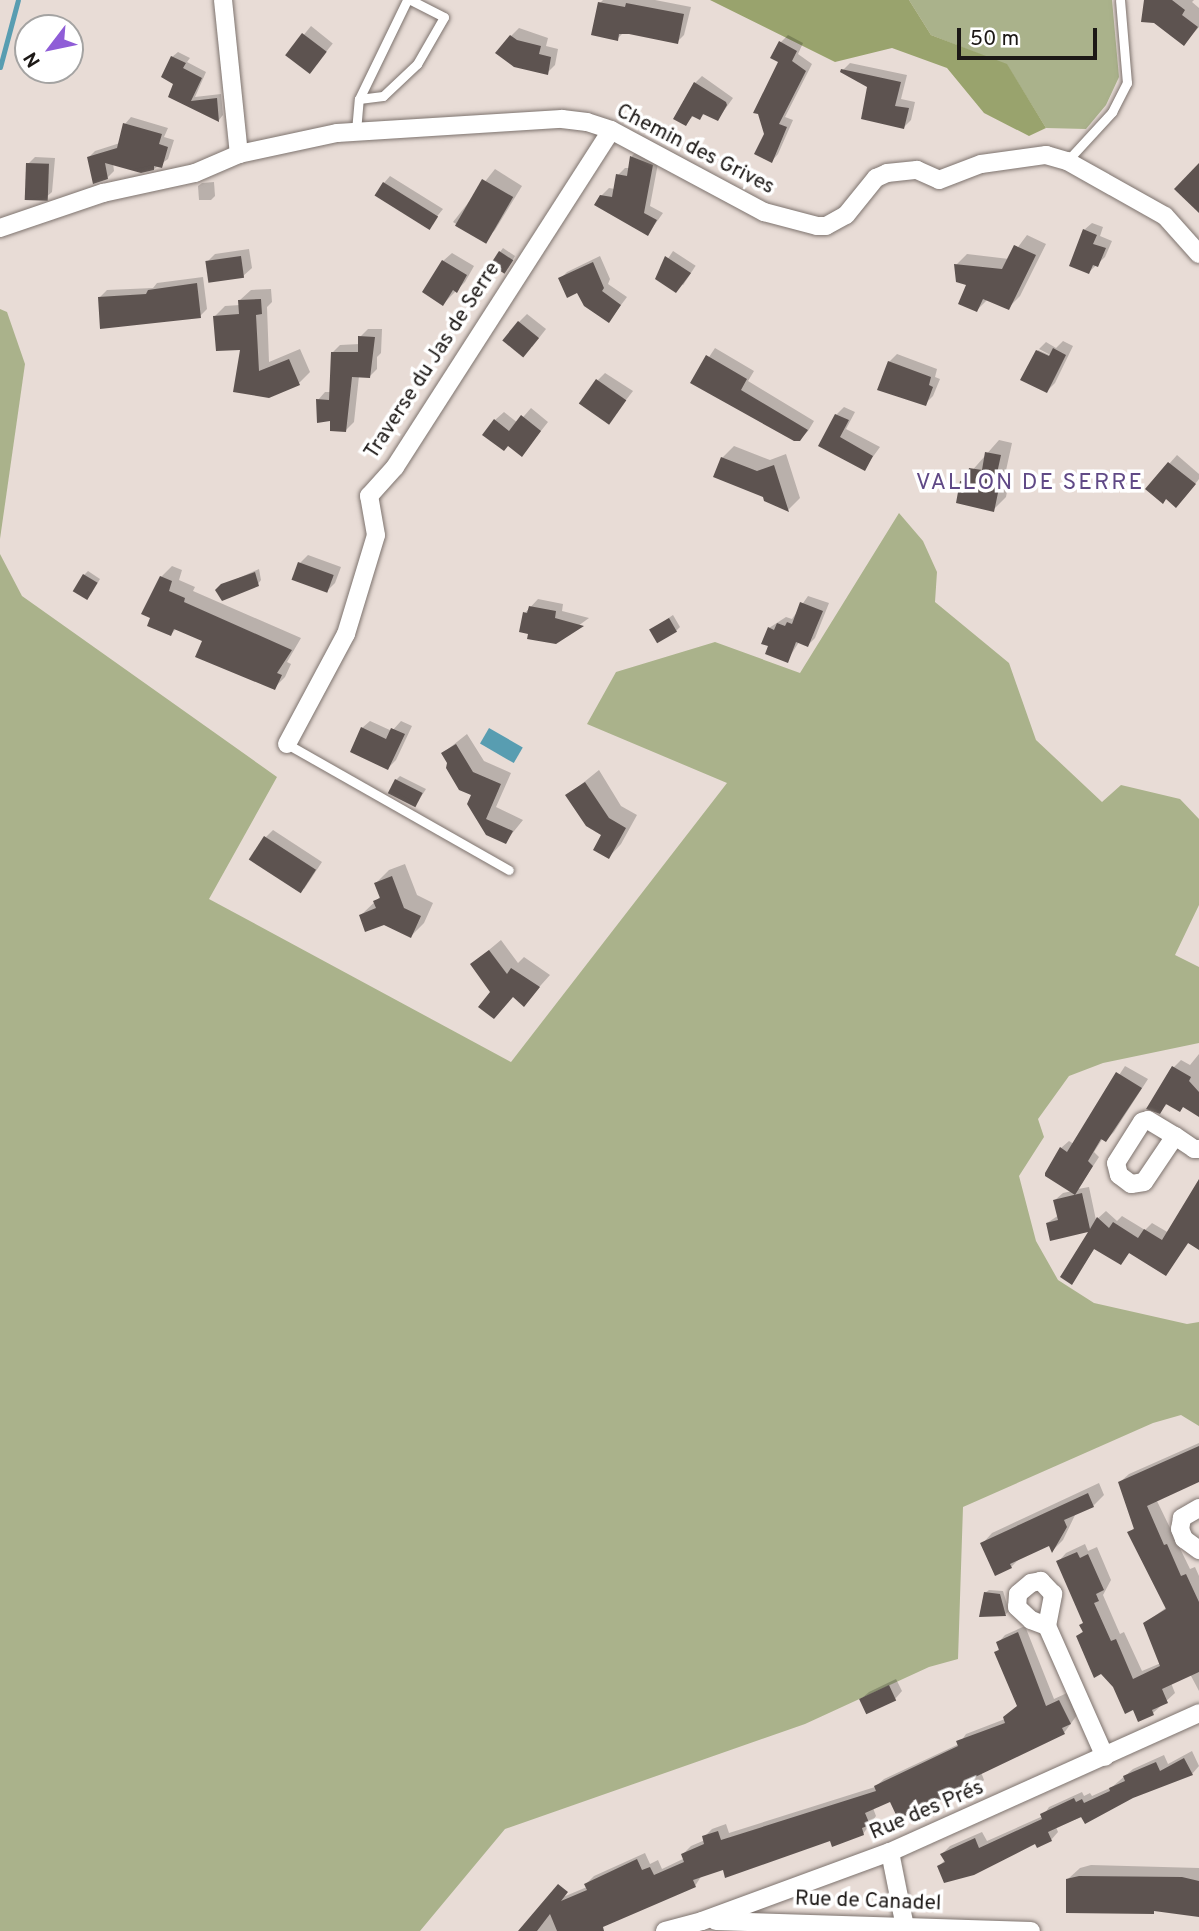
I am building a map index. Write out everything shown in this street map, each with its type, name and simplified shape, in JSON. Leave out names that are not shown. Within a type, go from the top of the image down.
[{"type":"street","points":[[223,0],[239,154]]},
{"type":"street","name":"Chemin des Grives","points":[[0,228],[103,193],[195,173],[239,154],[356,131],[562,119],[587,122],[611,130],[764,212],[817,226],[826,226],[846,215],[876,178],[887,173],[917,170],[939,180],[981,164],[1046,155],[1067,161],[1164,216],[1199,254]]},
{"type":"street","name":"Traverse du Jas de Serre","points":[[287,744],[346,634],[376,535],[369,496],[395,467],[611,130]]},
{"type":"street","points":[[1175,1136],[1199,1149]]},
{"type":"street","points":[[1199,1508],[1182,1518],[1180,1528],[1184,1539],[1199,1550]]},
{"type":"street","points":[[1047,1626],[1105,1756]]},
{"type":"street","name":"Rue des Prés","points":[[665,1931],[702,1921],[890,1852],[1199,1713]]},
{"type":"street","points":[[890,1852],[905,1927]]},
{"type":"street","name":"Rue de Canadel","points":[[702,1921],[1031,1931]]},
{"type":"lane","points":[[356,131],[359,99],[408,0],[444,17],[417,64],[383,96],[359,99]]},
{"type":"lane","points":[[1067,161],[1112,112],[1127,83],[1120,0]]},
{"type":"lane","points":[[287,744],[509,870]]},
{"type":"green space","points":[[710,0],[909,0],[931,35],[1007,64],[1046,128],[1029,136],[984,113],[947,68],[892,48],[835,62]]},
{"type":"green space","points":[[909,0],[1112,0],[1119,77],[1106,105],[1086,129],[1046,128],[1007,65],[931,35]]},
{"type":"green space","points":[[0,309],[7,312],[25,364],[0,539]]},
{"type":"green space","points":[[899,513],[923,541],[937,572],[935,602],[1009,663],[1036,740],[1102,802],[1121,785],[1180,799],[1199,819],[1199,905],[1175,955],[1199,967],[1199,1043],[1103,1063],[1069,1076],[1038,1119],[1044,1137],[1019,1176],[1036,1241],[1058,1280],[1094,1303],[1187,1324],[1199,1322],[1199,1426],[1181,1415],[1153,1423],[963,1507],[958,1659],[929,1667],[805,1724],[505,1829],[420,1931],[0,1931],[0,554],[22,596],[277,777],[209,899],[511,1062],[727,783],[587,724],[616,672],[715,642],[800,673]]},
{"type":"water","points":[[489,728],[523,748],[514,763],[480,744]]},
{"type":"building","points":[[1144,0],[1172,0],[1185,10],[1182,15],[1198,27],[1184,46],[1154,23],[1141,22]]},
{"type":"building","points":[[598,2],[625,7],[626,3],[684,14],[678,44],[629,34],[619,34],[618,41],[591,35]]},
{"type":"building","points":[[302,33],[327,52],[310,74],[285,55]]},
{"type":"building","points":[[510,35],[517,40],[541,46],[539,54],[551,57],[548,75],[514,67],[495,53]]},
{"type":"building","points":[[779,41],[797,51],[792,61],[806,71],[779,124],[787,127],[772,163],[754,154],[764,134],[758,114],[753,113],[778,62],[770,58]]},
{"type":"building","points":[[171,56],[186,63],[183,68],[202,78],[191,101],[217,98],[219,122],[168,97],[173,84],[161,77]]},
{"type":"building","points":[[841,69],[901,82],[895,106],[909,108],[904,129],[861,119],[867,87],[840,72]]},
{"type":"building","points":[[694,82],[726,102],[718,121],[703,114],[700,120],[692,116],[686,126],[673,119]]},
{"type":"building","points":[[123,123],[162,134],[159,144],[168,147],[162,168],[154,166],[154,170],[141,173],[105,163],[108,179],[93,184],[87,157],[117,148]]},
{"type":"building","points":[[630,156],[653,165],[644,213],[657,220],[648,236],[594,205],[600,195],[612,197],[616,174],[627,176]]},
{"type":"building","points":[[26,163],[49,164],[48,201],[25,200]]},
{"type":"building","points":[[1199,163],[1199,213],[1174,189]]},
{"type":"building","points":[[482,179],[513,197],[486,244],[455,226]]},
{"type":"building","points":[[383,182],[438,216],[430,230],[375,196]]},
{"type":"building","points":[[1083,229],[1097,235],[1093,244],[1106,248],[1098,267],[1093,265],[1089,274],[1069,266]]},
{"type":"building","points":[[1014,245],[1036,255],[1009,310],[983,299],[977,312],[958,304],[966,285],[956,282],[954,264],[1002,269]]},
{"type":"building","points":[[499,251],[513,260],[505,274],[490,264]]},
{"type":"building","points":[[241,256],[244,278],[208,283],[205,261]]},
{"type":"building","points":[[665,256],[691,273],[676,293],[655,279]]},
{"type":"building","points":[[442,260],[467,275],[457,293],[453,290],[443,306],[422,292]]},
{"type":"building","points":[[593,262],[604,288],[602,291],[621,305],[609,323],[584,306],[577,293],[567,298],[558,278]]},
{"type":"building","points":[[197,283],[201,318],[100,329],[98,297],[146,294],[148,290]]},
{"type":"building","points":[[261,299],[262,314],[256,315],[259,371],[289,359],[300,385],[269,398],[233,392],[240,350],[216,351],[213,316],[239,314],[238,300]]},
{"type":"building","points":[[518,321],[539,338],[523,357],[502,340]]},
{"type":"building","points":[[358,336],[375,337],[370,378],[352,377],[346,432],[330,431],[330,421],[317,423],[316,399],[329,400],[331,352],[358,352]]},
{"type":"building","points":[[1053,348],[1066,355],[1047,393],[1020,380],[1036,350],[1049,356]]},
{"type":"building","points":[[706,355],[747,379],[741,390],[808,430],[800,441],[794,441],[690,383]]},
{"type":"building","points":[[888,361],[931,377],[929,385],[933,387],[926,406],[877,390]]},
{"type":"building","points":[[596,379],[626,400],[609,425],[579,404]]},
{"type":"building","points":[[835,414],[849,420],[840,437],[873,456],[865,471],[818,446]]},
{"type":"building","points":[[521,415],[541,431],[522,457],[508,446],[504,451],[482,435],[494,419],[509,431]]},
{"type":"building","points":[[985,452],[1001,455],[994,487],[999,488],[994,512],[956,503],[960,481],[966,482],[969,468],[982,470]]},
{"type":"building","points":[[721,457],[757,471],[774,465],[789,512],[764,501],[763,497],[713,477]]},
{"type":"building","points":[[1168,462],[1196,484],[1176,508],[1166,499],[1163,504],[1145,489]]},
{"type":"building","points":[[298,562],[334,575],[327,593],[292,580]]},
{"type":"building","points":[[255,572],[259,586],[222,601],[215,590],[221,584]]},
{"type":"building","points":[[83,574],[98,583],[87,600],[73,591]]},
{"type":"building","points":[[160,576],[172,581],[169,591],[185,598],[184,602],[292,650],[277,673],[282,675],[275,690],[195,657],[202,641],[174,629],[171,636],[147,626],[150,618],[141,614]]},
{"type":"building","points":[[800,602],[823,611],[808,647],[796,642],[788,663],[765,654],[768,646],[761,644],[768,627],[774,630],[777,623],[785,626],[787,622],[792,624]]},
{"type":"building","points":[[529,606],[556,611],[555,618],[584,626],[556,644],[527,639],[528,634],[519,632],[523,612],[527,613]]},
{"type":"building","points":[[669,618],[677,632],[657,643],[649,630]]},
{"type":"building","points":[[361,727],[386,739],[391,728],[405,734],[388,770],[350,752]]},
{"type":"building","points":[[456,744],[473,772],[501,784],[486,819],[513,831],[506,844],[486,835],[467,804],[471,795],[459,790],[446,768],[447,763],[441,753]]},
{"type":"building","points":[[395,779],[423,793],[415,807],[388,793]]},
{"type":"building","points":[[585,782],[609,818],[626,828],[609,859],[593,850],[601,835],[586,826],[565,795]]},
{"type":"building","points":[[264,836],[316,870],[301,893],[249,859]]},
{"type":"building","points":[[392,876],[404,908],[421,916],[411,938],[384,925],[365,932],[359,915],[376,908],[373,901],[380,898],[374,883]]},
{"type":"building","points":[[489,950],[507,974],[511,968],[540,987],[524,1007],[513,997],[494,1019],[478,1007],[490,992],[470,964]]},
{"type":"building","points":[[1172,1066],[1191,1077],[1189,1081],[1199,1092],[1199,1117],[1183,1107],[1180,1112],[1166,1104],[1160,1114],[1146,1109]]},
{"type":"building","points":[[1116,1072],[1142,1088],[1106,1142],[1101,1139],[1088,1161],[1093,1166],[1075,1195],[1045,1176],[1045,1173],[1060,1147],[1067,1152]]},
{"type":"building","points":[[1199,1179],[1199,1250],[1188,1243],[1166,1276],[1129,1253],[1121,1265],[1094,1249],[1072,1285],[1060,1277],[1088,1232],[1050,1241],[1046,1223],[1058,1220],[1053,1200],[1082,1193],[1090,1229],[1097,1217],[1109,1228],[1113,1222],[1138,1238],[1144,1229],[1162,1240]]},
{"type":"building","points":[[1199,1446],[1199,1482],[1147,1506],[1164,1545],[1167,1544],[1181,1576],[1186,1574],[1199,1602],[1199,1672],[1162,1689],[1168,1703],[1152,1710],[1154,1715],[1138,1722],[1133,1710],[1125,1714],[1113,1687],[1101,1674],[1094,1678],[1076,1636],[1083,1632],[1079,1625],[1083,1623],[1056,1561],[1077,1552],[1080,1558],[1088,1554],[1104,1590],[1096,1594],[1099,1601],[1094,1603],[1111,1641],[1116,1639],[1133,1679],[1160,1666],[1143,1623],[1166,1609],[1127,1532],[1134,1529],[1118,1482]]},
{"type":"building","points":[[1088,1493],[1094,1507],[1064,1520],[1067,1527],[1052,1553],[1049,1546],[1010,1564],[1012,1568],[995,1576],[980,1543]]},
{"type":"building","points":[[984,1592],[1000,1594],[1006,1616],[979,1617]]},
{"type":"building","points":[[1018,1632],[1046,1706],[1059,1700],[1071,1724],[1062,1728],[1065,1734],[973,1778],[977,1789],[962,1796],[959,1791],[929,1805],[928,1811],[915,1817],[913,1813],[898,1819],[890,1802],[865,1813],[870,1825],[862,1828],[864,1835],[832,1847],[830,1841],[725,1878],[723,1870],[693,1880],[696,1887],[603,1927],[604,1931],[557,1931],[550,1914],[537,1931],[518,1931],[558,1884],[568,1892],[561,1901],[587,1890],[584,1884],[637,1859],[642,1870],[650,1867],[654,1875],[684,1862],[681,1854],[704,1844],[702,1836],[718,1831],[721,1840],[876,1791],[874,1786],[958,1746],[956,1741],[1005,1723],[1003,1717],[1017,1706],[994,1652],[999,1650],[996,1642]]},
{"type":"building","points":[[889,1685],[896,1700],[866,1714],[859,1699]]},
{"type":"building","points":[[1184,1758],[1193,1775],[1133,1798],[1085,1824],[1081,1817],[1048,1832],[1052,1841],[1037,1848],[1035,1844],[974,1875],[944,1883],[937,1866],[945,1862],[940,1854],[975,1838],[979,1848],[1042,1819],[1040,1814],[1074,1798],[1076,1802],[1082,1799],[1084,1803],[1110,1791],[1109,1788],[1125,1781],[1123,1776],[1156,1762],[1160,1771]]},
{"type":"building","points":[[1079,1876],[1182,1877],[1199,1881],[1199,1917],[1154,1911],[1154,1914],[1066,1913],[1066,1879]]},
{"type":"waterway","points":[[0,67],[18,0]]},
{"type":"district","name":"VALLON DE SERRE","points":[[1030,484]]}]
